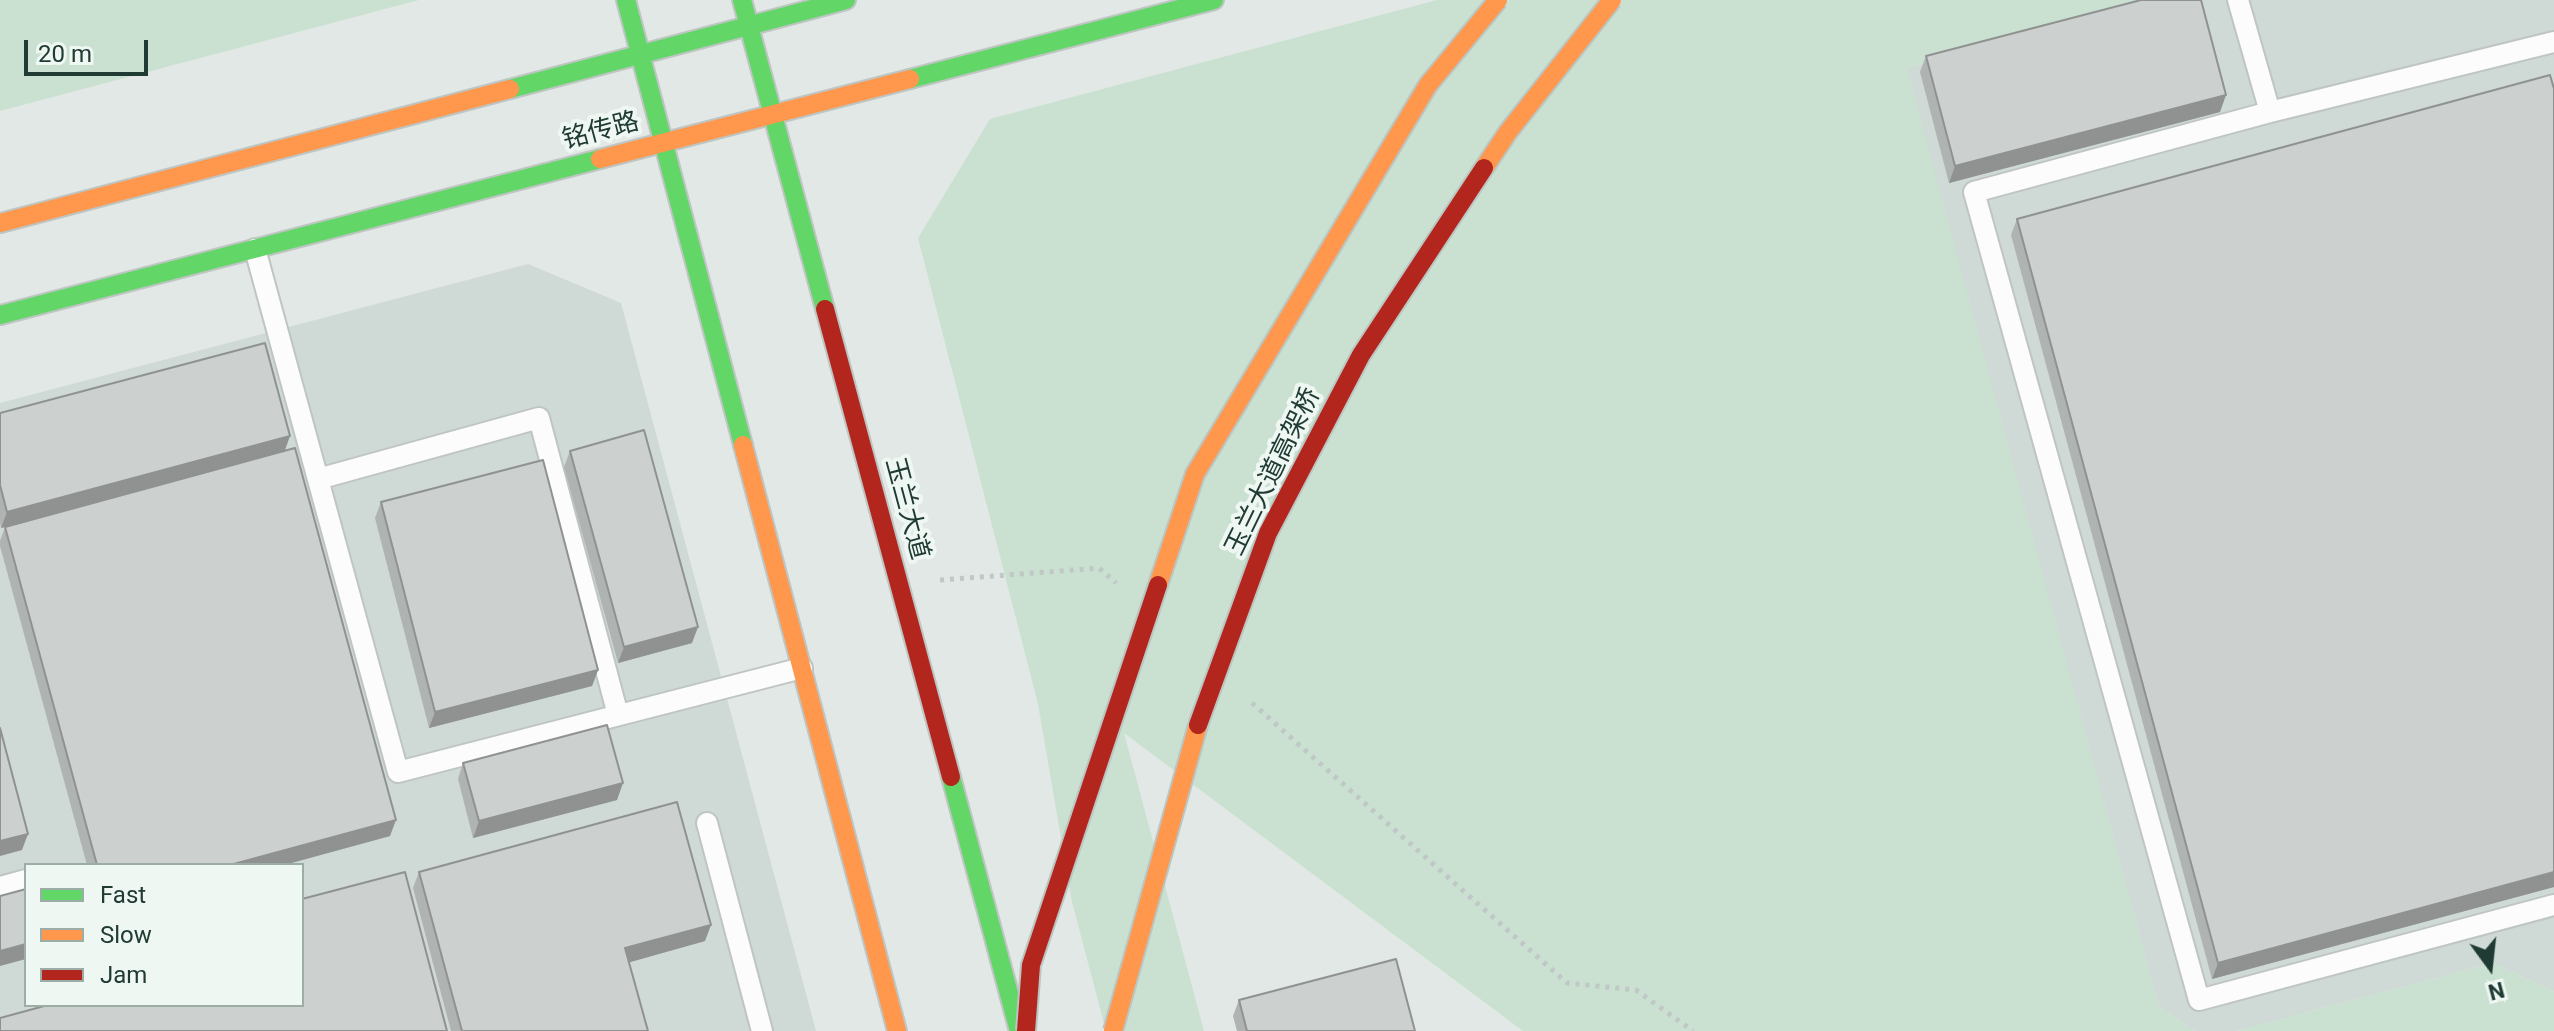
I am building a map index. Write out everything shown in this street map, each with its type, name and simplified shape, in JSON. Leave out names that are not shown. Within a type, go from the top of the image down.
[{"type":"main road","points":[[626,0],[802,668],[891,1030]]},
{"type":"main road","name":"玉兰大道","points":[[742,0],[1019,1031]]},
{"type":"main road","points":[[0,223],[846,0]]},
{"type":"main road","name":"铭传路","points":[[0,315],[1214,0]]},
{"type":"main road","points":[[1026,1031],[1031,965],[1195,474],[1428,85],[1498,0]]},
{"type":"main road","name":"玉兰大道高架桥","points":[[1113,1031],[1196,731],[1268,533],[1361,355],[1508,132],[1612,0]]},
{"type":"lane","points":[[2238,0],[2270,112]]},
{"type":"lane","points":[[2554,42],[2270,112],[1974,192],[2199,1000],[2554,905]]},
{"type":"lane","points":[[255,249],[398,772],[802,668]]},
{"type":"lane","points":[[318,479],[539,418],[618,715]]},
{"type":"lane","points":[[707,823],[762,1031]]},
{"type":"lane","points":[[0,887],[24,881]]},
{"type":"path","points":[[899,583],[1099,568],[1123,589]]},
{"type":"path","points":[[1251,703],[1567,983],[1636,990],[1693,1031]]},
{"type":"shaded area","points":[[2166,0],[2554,0],[2554,992],[2493,963],[2236,1031],[2195,1031],[2159,1007],[1906,68]]},
{"type":"shaded area","points":[[528,264],[621,303],[816,1031],[0,1031],[0,403]]},
{"type":"green space","points":[[0,0],[419,0],[0,111]]},
{"type":"green space","points":[[1437,0],[2166,0],[1907,68],[2159,1007],[2195,1031],[1523,1031],[1124,733],[1204,1031],[1106,1031],[1072,902],[1038,704],[918,238],[990,119]]},
{"type":"green space","points":[[2493,963],[2554,992],[2554,1031],[2236,1031]]},
{"type":"building","points":[[2141,0],[2201,0],[2226,95],[1955,166],[1926,56]]},
{"type":"building","points":[[2550,75],[2554,89],[2554,872],[2218,963],[2017,219]]},
{"type":"building","points":[[265,343],[290,436],[7,512],[0,485],[0,413]]},
{"type":"building","points":[[644,430],[698,627],[624,647],[570,451]]},
{"type":"building","points":[[295,448],[396,820],[237,863],[96,863],[5,527]]},
{"type":"building","points":[[543,460],[598,670],[435,712],[381,502]]},
{"type":"building","points":[[607,725],[623,783],[479,821],[463,763]]},
{"type":"building","points":[[0,728],[28,834],[0,841]]},
{"type":"building","points":[[677,802],[711,925],[625,948],[648,1031],[462,1031],[419,872]]},
{"type":"building","points":[[405,872],[447,1031],[0,1031],[0,1018],[41,1007],[304,1007],[304,898]]},
{"type":"building","points":[[24,890],[24,945],[0,951],[0,896]]},
{"type":"building","points":[[1396,959],[1415,1031],[1247,1031],[1239,1000]]},
{"type":"traffic: fast","points":[[626,0],[743,445]]},
{"type":"traffic: fast","points":[[742,0],[825,309]]},
{"type":"traffic: fast","points":[[510,89],[846,0]]},
{"type":"traffic: fast","points":[[910,79],[1214,0]]},
{"type":"traffic: fast","points":[[0,315],[600,159]]},
{"type":"traffic: fast","points":[[951,777],[1019,1031]]},
{"type":"traffic: slow","points":[[1158,585],[1195,474],[1428,85],[1498,0]]},
{"type":"traffic: slow","points":[[1484,168],[1508,132],[1612,0]]},
{"type":"traffic: slow","points":[[600,159],[910,79]]},
{"type":"traffic: slow","points":[[0,223],[510,89]]},
{"type":"traffic: slow","points":[[743,445],[897,1031]]},
{"type":"traffic: slow","points":[[1113,1031],[1198,725]]},
{"type":"traffic: jam","points":[[1198,725],[1268,533],[1361,355],[1484,168]]},
{"type":"traffic: jam","points":[[825,309],[951,777]]},
{"type":"traffic: jam","points":[[1026,1031],[1031,965],[1158,585]]}]
